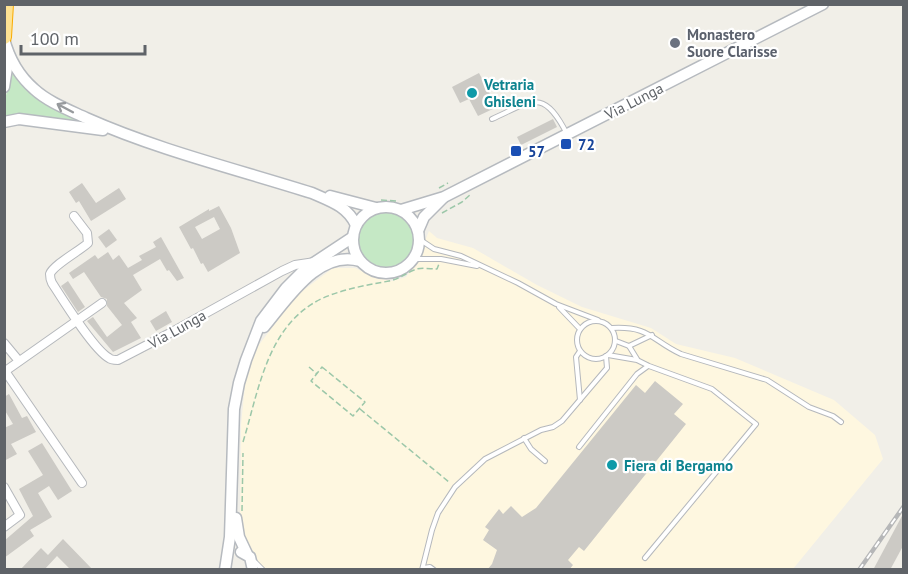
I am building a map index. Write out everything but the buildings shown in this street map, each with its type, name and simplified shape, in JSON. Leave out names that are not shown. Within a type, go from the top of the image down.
[{"type":"highway","points":[[4,38],[6,4]]},
{"type":"street","name":"Via Lunga","points":[[312,193],[335,196],[376,208],[386,206],[400,210],[444,197],[823,4]]},
{"type":"street","points":[[4,38],[9,55],[35,90],[63,108],[118,132],[312,193],[341,206],[351,214],[356,225]]},
{"type":"street","points":[[4,87],[9,55]]},
{"type":"street","points":[[4,122],[19,119],[118,132]]},
{"type":"street","name":"Via Lunga","points":[[256,336],[299,286],[316,271],[339,259],[360,261],[371,270],[387,273],[404,268],[413,260],[418,248],[418,235],[424,217],[444,197]]},
{"type":"street","points":[[360,261],[354,252],[352,237],[356,225],[366,213],[376,208]]},
{"type":"street","points":[[400,210],[411,218],[418,235]]},
{"type":"street","name":"Via Lunga","points":[[74,216],[87,233],[88,243],[55,267],[50,277],[52,284],[100,350],[108,358],[118,360],[287,269],[302,263],[315,262]]},
{"type":"street","name":"Via Lunga","points":[[225,570],[228,558],[233,479],[236,395],[241,372],[268,310],[298,275],[352,237]]},
{"type":"street","points":[[287,269],[298,275]]},
{"type":"street","points":[[82,483],[5,371],[102,303]]},
{"type":"street","points":[[4,343],[19,361]]},
{"type":"street","name":"Via Lunga","points":[[233,479],[237,531],[250,561]]},
{"type":"street","points":[[4,488],[20,515],[4,527]]},
{"type":"street","points":[[228,558],[235,552],[250,561]]},
{"type":"lane","points":[[492,119],[530,102],[542,102],[552,110],[567,135]]},
{"type":"lane","points":[[418,235],[434,249],[461,256],[556,304],[598,320],[612,328],[627,327],[652,335],[670,349],[681,354],[767,380],[809,407],[833,416],[841,422]]},
{"type":"lane","points":[[413,260],[441,259],[486,268]]},
{"type":"lane","points":[[556,304],[580,329]]},
{"type":"lane","points":[[598,320],[588,322],[580,329],[577,342],[584,355],[595,359],[607,356],[626,356],[712,389],[756,424],[645,558]]},
{"type":"lane","points":[[434,570],[430,567],[423,569],[432,530],[438,513],[455,487],[485,459],[562,421],[608,368],[607,356],[616,341],[612,328]]},
{"type":"lane","points":[[629,346],[652,335]]},
{"type":"lane","points":[[616,341],[629,346],[637,360]]},
{"type":"lane","points":[[580,351],[576,357],[580,400]]},
{"type":"lane","points":[[579,447],[637,374],[649,366]]},
{"type":"lane","points":[[524,438],[531,449],[545,461]]},
{"type":"lane","points":[[250,561],[263,570]]},
{"type":"path","points":[[442,213],[462,202],[472,193],[468,185]]},
{"type":"path","points":[[243,443],[261,379],[272,350],[286,327],[302,311],[322,298],[366,284],[403,277],[415,269],[437,269],[441,259]]},
{"type":"path","points":[[309,367],[317,374]]},
{"type":"path","points":[[322,367],[365,402],[359,409],[353,416],[311,381],[322,367]]},
{"type":"path","points":[[359,409],[455,487]]},
{"type":"path","points":[[242,518],[243,454]]},
{"type":"shaded area","name":"Fiera di Bergamo","points":[[429,231],[437,238],[473,248],[537,285],[582,307],[651,328],[676,344],[735,358],[834,400],[875,435],[883,459],[793,569],[263,569],[240,529],[241,425],[246,375],[255,350],[297,295],[333,268],[355,268],[376,278],[392,281],[406,277],[416,263]]},
{"type":"green space","points":[[13,72],[79,122],[24,116],[5,117],[4,102]]},
{"type":"green space","points":[[386,212],[406,220],[414,240],[406,260],[386,268],[366,260],[358,240],[366,220]]},
{"type":"railway","points":[[859,570],[904,506]]},
{"type":"place","name":"Monastero Suore Clarisse","points":[[675,43]]},
{"type":"place","name":"Vetraria Ghisleni","points":[[472,93]]},
{"type":"place","name":"72","points":[[566,144]]},
{"type":"place","name":"57","points":[[516,151]]},
{"type":"place","name":"Fiera di Bergamo","points":[[612,465]]}]
